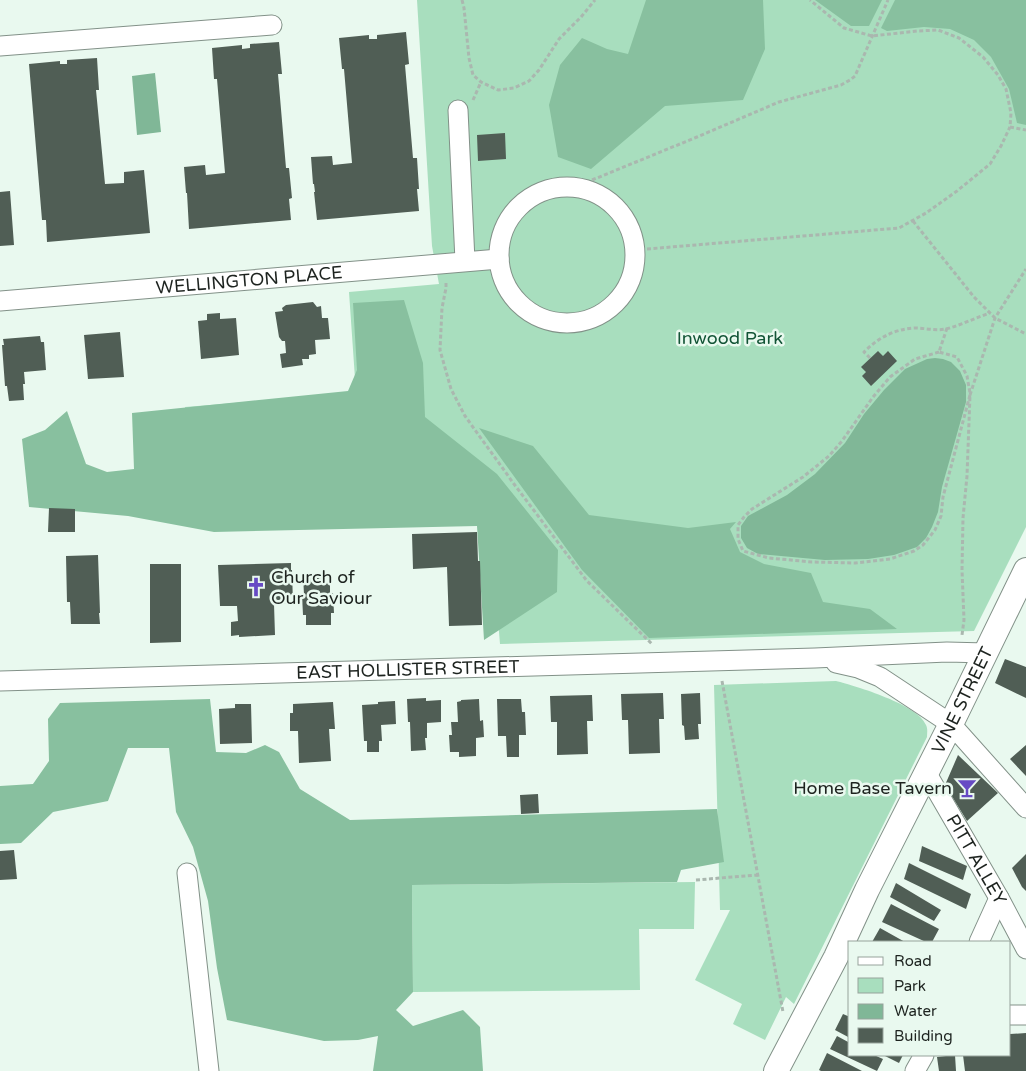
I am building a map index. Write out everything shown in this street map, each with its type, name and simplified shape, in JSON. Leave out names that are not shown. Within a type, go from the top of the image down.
[{"type":"main road","name":"VINE STREET","points":[[850,941],[867,890],[1026,570]]},
{"type":"main road","name":"VINE STREET","points":[[776,1071],[843,961],[848,946]]},
{"type":"street","points":[[0,46],[272,25]]},
{"type":"street","points":[[465,107],[465,262]]},
{"type":"street","points":[[570,186],[602,196],[615,206],[627,221],[635,254],[633,273],[627,288],[618,299],[608,309],[597,315],[586,320],[573,322],[558,322],[536,315],[514,298],[505,283],[499,259],[503,234],[514,211],[532,195],[546,190],[570,186]]},
{"type":"street","name":"WELLINGTON PLACE","points":[[0,301],[499,259]]},
{"type":"street","name":"EAST HOLLISTER STREET","points":[[0,680],[815,658],[947,652],[986,653]]},
{"type":"street","name":"EAST HOLLISTER STREET","points":[[815,658],[858,668],[880,677],[951,724],[1026,808]]},
{"type":"street","name":"PITT ALLEY","points":[[926,772],[999,898],[1026,949]]},
{"type":"street","points":[[187,873],[209,1071]]},
{"type":"street","points":[[979,941],[999,898]]},
{"type":"street","points":[[1011,1015],[1026,1014]]},
{"type":"street","points":[[916,1071],[924,1056]]},
{"type":"path","points":[[462,0],[473,75],[481,82],[498,90],[514,88],[529,81],[539,70],[559,39],[595,0]]},
{"type":"path","points":[[647,249],[899,228],[913,221],[957,191],[990,164],[1010,127],[1012,113],[1006,89],[998,75],[983,57],[959,38],[938,30],[872,36],[844,28],[810,0]]},
{"type":"path","points":[[592,180],[779,102],[850,80],[855,76],[888,0]]},
{"type":"path","points":[[465,107],[481,82]]},
{"type":"path","points":[[1010,127],[1026,130]]},
{"type":"path","points":[[913,221],[974,297],[995,318],[1026,334]]},
{"type":"path","points":[[962,635],[964,620],[962,570],[963,518],[967,476],[970,395],[967,376],[957,357],[940,352],[915,360],[890,377],[829,456],[752,510],[738,525],[738,539],[743,551],[769,558],[855,564],[890,559],[922,545],[935,530],[941,516],[944,497],[970,395],[995,318],[1026,268]]},
{"type":"path","points":[[446,282],[442,308],[440,350],[451,389],[465,416],[587,581],[652,644]]},
{"type":"path","points":[[870,358],[864,352],[878,340],[895,331],[914,328],[938,330],[990,313]]},
{"type":"path","points":[[940,352],[947,328]]},
{"type":"path","points":[[722,681],[783,1016]]},
{"type":"path","points":[[696,880],[757,875]]},
{"type":"green space","name":"Inwood Park","points":[[417,0],[1026,0],[1026,527],[974,631],[500,644],[489,511],[193,497],[185,407],[356,393],[349,292],[439,284],[432,246]]},
{"type":"green space","points":[[836,681],[886,697],[912,710],[926,725],[927,737],[794,1004],[786,997],[765,1040],[733,1024],[742,1004],[695,980],[730,910],[720,910],[714,685]]},
{"type":"green space","points":[[695,882],[694,929],[639,929],[640,990],[413,992],[412,885]]},
{"type":"shaded area","points":[[646,0],[763,0],[765,49],[743,100],[665,106],[591,169],[558,157],[549,105],[560,65],[582,38],[607,49],[628,54]]},
{"type":"shaded area","points":[[815,0],[882,0],[869,26],[851,26]]},
{"type":"shaded area","points":[[895,0],[1026,0],[1026,125],[1017,123],[1009,89],[991,57],[974,40],[950,29],[924,27],[887,31],[881,28]]},
{"type":"shaded area","points":[[404,300],[423,363],[425,417],[497,474],[558,550],[557,592],[484,640],[477,526],[214,532],[128,516],[29,507],[22,439],[45,430],[67,411],[86,464],[107,472],[134,469],[132,413],[348,391],[357,370],[353,303]]},
{"type":"shaded area","points":[[479,428],[533,446],[589,515],[688,528],[736,522],[730,529],[740,552],[764,564],[811,573],[823,602],[870,609],[897,629],[649,638],[582,570]]},
{"type":"shaded area","points":[[210,699],[216,752],[246,753],[265,745],[279,752],[300,789],[350,820],[717,809],[724,862],[681,870],[677,882],[412,885],[413,992],[396,1010],[413,1026],[463,1010],[480,1027],[483,1071],[373,1071],[378,1036],[358,1040],[324,1041],[227,1020],[217,968],[208,901],[193,847],[176,812],[169,748],[128,748],[108,801],[53,812],[21,843],[0,844],[0,786],[33,784],[49,761],[48,719],[60,703]]},
{"type":"water","points":[[155,73],[161,132],[137,135],[132,76]]},
{"type":"water","points":[[935,358],[951,362],[960,371],[966,385],[966,402],[942,487],[938,512],[926,538],[917,547],[894,555],[868,559],[825,560],[758,554],[747,548],[741,538],[741,526],[748,516],[787,495],[815,474],[845,443],[864,414],[905,369],[927,359]]},
{"type":"building","points":[[406,32],[409,64],[405,65],[413,158],[417,158],[419,211],[317,220],[311,157],[332,156],[333,165],[352,163],[344,69],[342,69],[339,38],[369,35],[369,39],[377,39],[377,35]]},
{"type":"building","points":[[279,42],[282,74],[278,74],[286,168],[289,168],[292,198],[289,199],[291,220],[189,229],[184,167],[205,165],[206,175],[225,173],[217,79],[214,79],[212,48],[242,45],[242,49],[250,48],[250,44]]},
{"type":"building","points":[[97,58],[99,90],[96,90],[105,184],[124,183],[124,172],[144,170],[150,233],[47,242],[46,220],[42,220],[29,64],[60,61],[60,64],[67,64],[67,60]]},
{"type":"building","points":[[505,133],[506,159],[478,161],[477,135]]},
{"type":"building","points":[[10,191],[14,245],[0,246],[0,192]]},
{"type":"building","points":[[313,302],[317,307],[321,306],[322,318],[328,318],[330,339],[315,340],[316,354],[309,355],[309,359],[302,359],[303,365],[282,368],[280,354],[286,353],[285,341],[282,341],[279,337],[275,312],[283,311],[282,308],[286,305]]},
{"type":"building","points":[[220,313],[220,319],[236,318],[239,355],[201,359],[198,321],[207,320],[207,314]]},
{"type":"building","points":[[120,332],[124,377],[88,379],[84,335]]},
{"type":"building","points":[[40,336],[41,342],[44,342],[46,370],[24,372],[24,400],[9,401],[7,386],[5,386],[3,339]]},
{"type":"building","points":[[878,351],[883,356],[888,351],[897,361],[871,386],[862,376],[866,372],[861,367]]},
{"type":"building","points":[[49,508],[75,509],[75,532],[48,532]]},
{"type":"building","points":[[477,532],[482,625],[449,626],[447,567],[413,569],[412,534]]},
{"type":"building","points":[[98,555],[100,624],[71,624],[70,602],[67,602],[66,556]]},
{"type":"building","name":"Church of Our Saviour","points":[[291,563],[293,604],[274,604],[275,635],[231,636],[231,622],[238,621],[237,606],[220,606],[218,565]]},
{"type":"building","points":[[150,564],[181,564],[181,642],[150,643]]},
{"type":"building","points":[[330,573],[330,593],[333,593],[334,613],[331,613],[331,625],[306,625],[306,615],[303,615],[303,574]]},
{"type":"building","points":[[1005,659],[1026,667],[1026,698],[995,683]]},
{"type":"building","points":[[663,693],[664,719],[659,719],[660,753],[629,754],[628,720],[622,720],[621,694]]},
{"type":"building","points":[[700,693],[701,724],[698,724],[699,739],[685,740],[684,726],[682,725],[681,694]]},
{"type":"building","points":[[592,695],[593,721],[587,721],[588,754],[557,755],[557,722],[551,722],[550,696]]},
{"type":"building","points":[[426,698],[426,701],[441,700],[441,722],[427,723],[426,750],[411,751],[407,699]]},
{"type":"building","points":[[479,699],[480,721],[483,720],[484,737],[476,738],[476,756],[459,757],[459,752],[450,752],[449,735],[452,735],[451,722],[458,722],[457,702]]},
{"type":"building","points":[[497,699],[521,699],[522,712],[525,712],[526,735],[519,735],[519,757],[507,757],[506,736],[498,736]]},
{"type":"building","points":[[395,701],[396,724],[381,725],[382,741],[379,741],[379,752],[367,752],[367,741],[364,741],[362,705]]},
{"type":"building","points":[[333,702],[335,729],[329,729],[331,761],[299,763],[298,731],[290,731],[290,713],[293,713],[293,704]]},
{"type":"building","points":[[235,704],[251,704],[252,743],[220,744],[219,709],[235,708]]},
{"type":"building","points":[[1026,745],[1026,776],[1010,759]]},
{"type":"building","points":[[958,755],[998,793],[967,821],[945,785]]},
{"type":"building","points":[[538,794],[539,813],[521,814],[520,795]]},
{"type":"building","points":[[922,846],[967,866],[963,880],[919,861]]},
{"type":"building","points":[[14,850],[17,879],[0,880],[0,851]]},
{"type":"building","points":[[1026,854],[1026,891],[1012,868]]},
{"type":"building","points":[[909,863],[971,894],[966,909],[904,879]]},
{"type":"building","points":[[896,883],[941,910],[934,921],[890,897]]},
{"type":"building","points":[[891,904],[939,929],[933,941],[924,941],[882,922]]},
{"type":"building","points":[[880,928],[903,941],[873,941]]},
{"type":"building","points":[[843,1014],[848,1016],[848,1037],[835,1030]]},
{"type":"building","points":[[1026,1033],[1026,1071],[965,1071],[963,1056],[1011,1056],[1011,1034]]},
{"type":"building","points":[[837,1036],[848,1042],[848,1056],[876,1056],[883,1059],[877,1071],[830,1049]]},
{"type":"building","points":[[827,1053],[862,1071],[819,1070]]},
{"type":"building","points":[[885,1056],[902,1056],[899,1063]]},
{"type":"building","points":[[955,1056],[956,1071],[939,1071],[937,1057]]},
{"type":"place","name":"Church of Our Saviour","points":[[256,587]]},
{"type":"place","name":"Home Base Tavern","points":[[967,788]]}]
